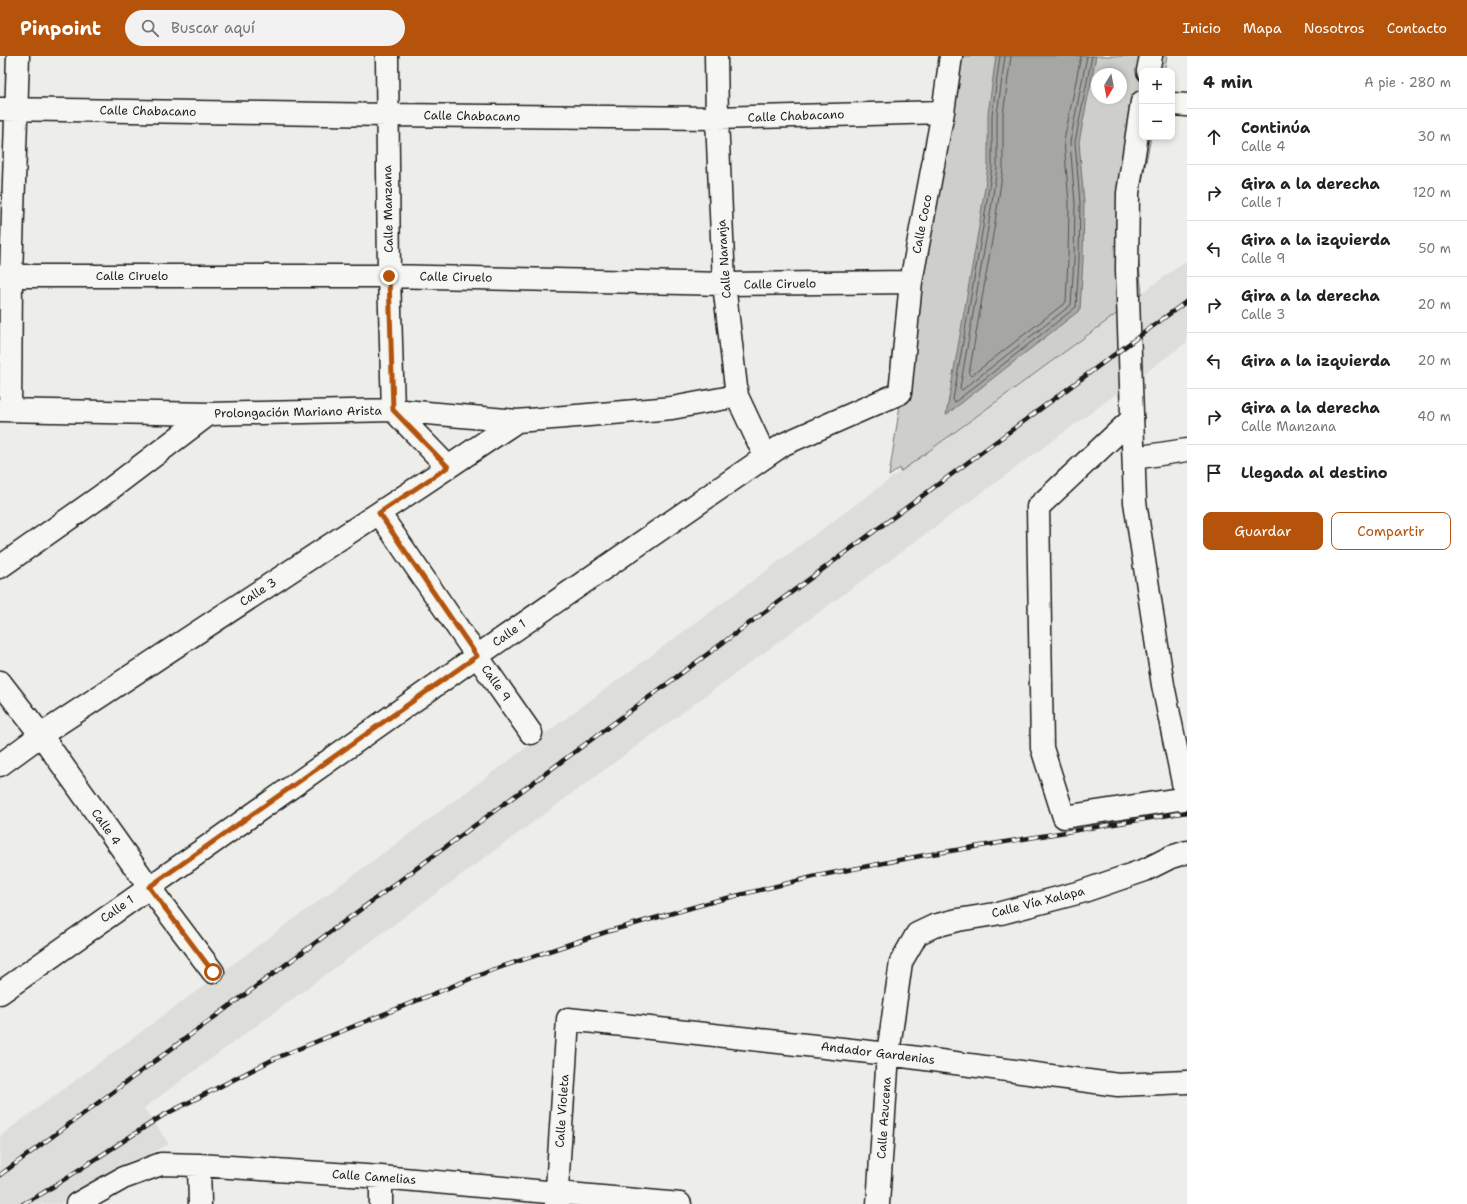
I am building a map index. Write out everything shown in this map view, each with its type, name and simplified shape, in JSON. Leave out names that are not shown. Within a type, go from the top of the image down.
[{"type":"street","points":[[5,410],[8,109],[18,56]]},
{"type":"street","name":"Calle Manzana","points":[[386,56],[389,276],[393,410]]},
{"type":"street","name":"Calle Naranja","points":[[716,56],[724,284],[737,396],[765,456]]},
{"type":"street","name":"Calle Coco","points":[[765,456],[784,444],[900,393],[911,282],[943,112],[951,56]]},
{"type":"street","points":[[1149,68],[1151,56]]},
{"type":"street","points":[[1132,419],[1038,507],[1042,748],[1064,817],[1186,800],[1162,686],[1135,502],[1134,458],[1126,269],[1128,193],[1142,104]]},
{"type":"street","points":[[1175,104],[1187,105]]},
{"type":"street","name":"Calle Chabacano","points":[[8,109],[717,118],[943,112]]},
{"type":"street","name":"Calle Ciruelo","points":[[6,276],[389,276],[724,284],[911,282]]},
{"type":"street","name":"Prolongación Mariano Arista","points":[[5,410],[209,414],[393,410],[517,421],[672,408],[737,396]]},
{"type":"street","points":[[393,410],[448,467]]},
{"type":"street","points":[[0,567],[101,496],[209,414]]},
{"type":"street","name":"Calle 3","points":[[0,765],[41,735],[517,421]]},
{"type":"street","points":[[1134,458],[1187,450]]},
{"type":"street","name":"Calle 1","points":[[0,993],[477,656],[765,456]]},
{"type":"street","name":"Calle 9","points":[[379,513],[532,733]]},
{"type":"street","name":"Calle 4","points":[[0,682],[41,735],[149,887],[213,972]]},
{"type":"street","name":"Calle Vía Xalapa","points":[[901,962],[917,934],[934,926],[958,920],[1001,913],[1081,892],[1145,870],[1187,852]]},
{"type":"street","name":"Calle Azucena","points":[[878,1204],[888,1054],[901,962]]},
{"type":"street","name":"Andador Gardenias","points":[[568,1019],[888,1054],[1118,1085],[1187,1082]]},
{"type":"street","name":"Calle Violeta","points":[[557,1198],[568,1019]]},
{"type":"street","name":"Calle Camelias","points":[[76,1204],[123,1178],[161,1164],[200,1165],[381,1177],[557,1198],[680,1204]]},
{"type":"street","points":[[200,1165],[200,1204]]},
{"type":"street","points":[[381,1177],[381,1204]]},
{"type":"shaded area","points":[[954,56],[1167,56],[1165,68],[1139,68],[1139,140],[1150,140],[1134,221],[1142,293],[1111,318],[900,472],[900,468],[889,476]]},
{"type":"shaded area","points":[[1187,260],[1187,342],[144,1108],[169,1144],[60,1204],[0,1204],[0,1136]]},
{"type":"water","points":[[996,56],[1096,56],[1094,68],[1091,68],[1091,81],[1079,142],[1084,203],[1080,310],[946,415],[979,227],[988,166],[988,114]]},
{"type":"railway","points":[[0,1175],[1187,301]]},
{"type":"railway","points":[[23,1204],[43,1193],[162,1116],[276,1058],[492,970],[606,932],[715,901],[817,876],[920,856],[1187,812]]},
{"type":"route","points":[[213,972],[149,887],[477,656],[379,513],[448,467],[393,410],[389,276]]}]
